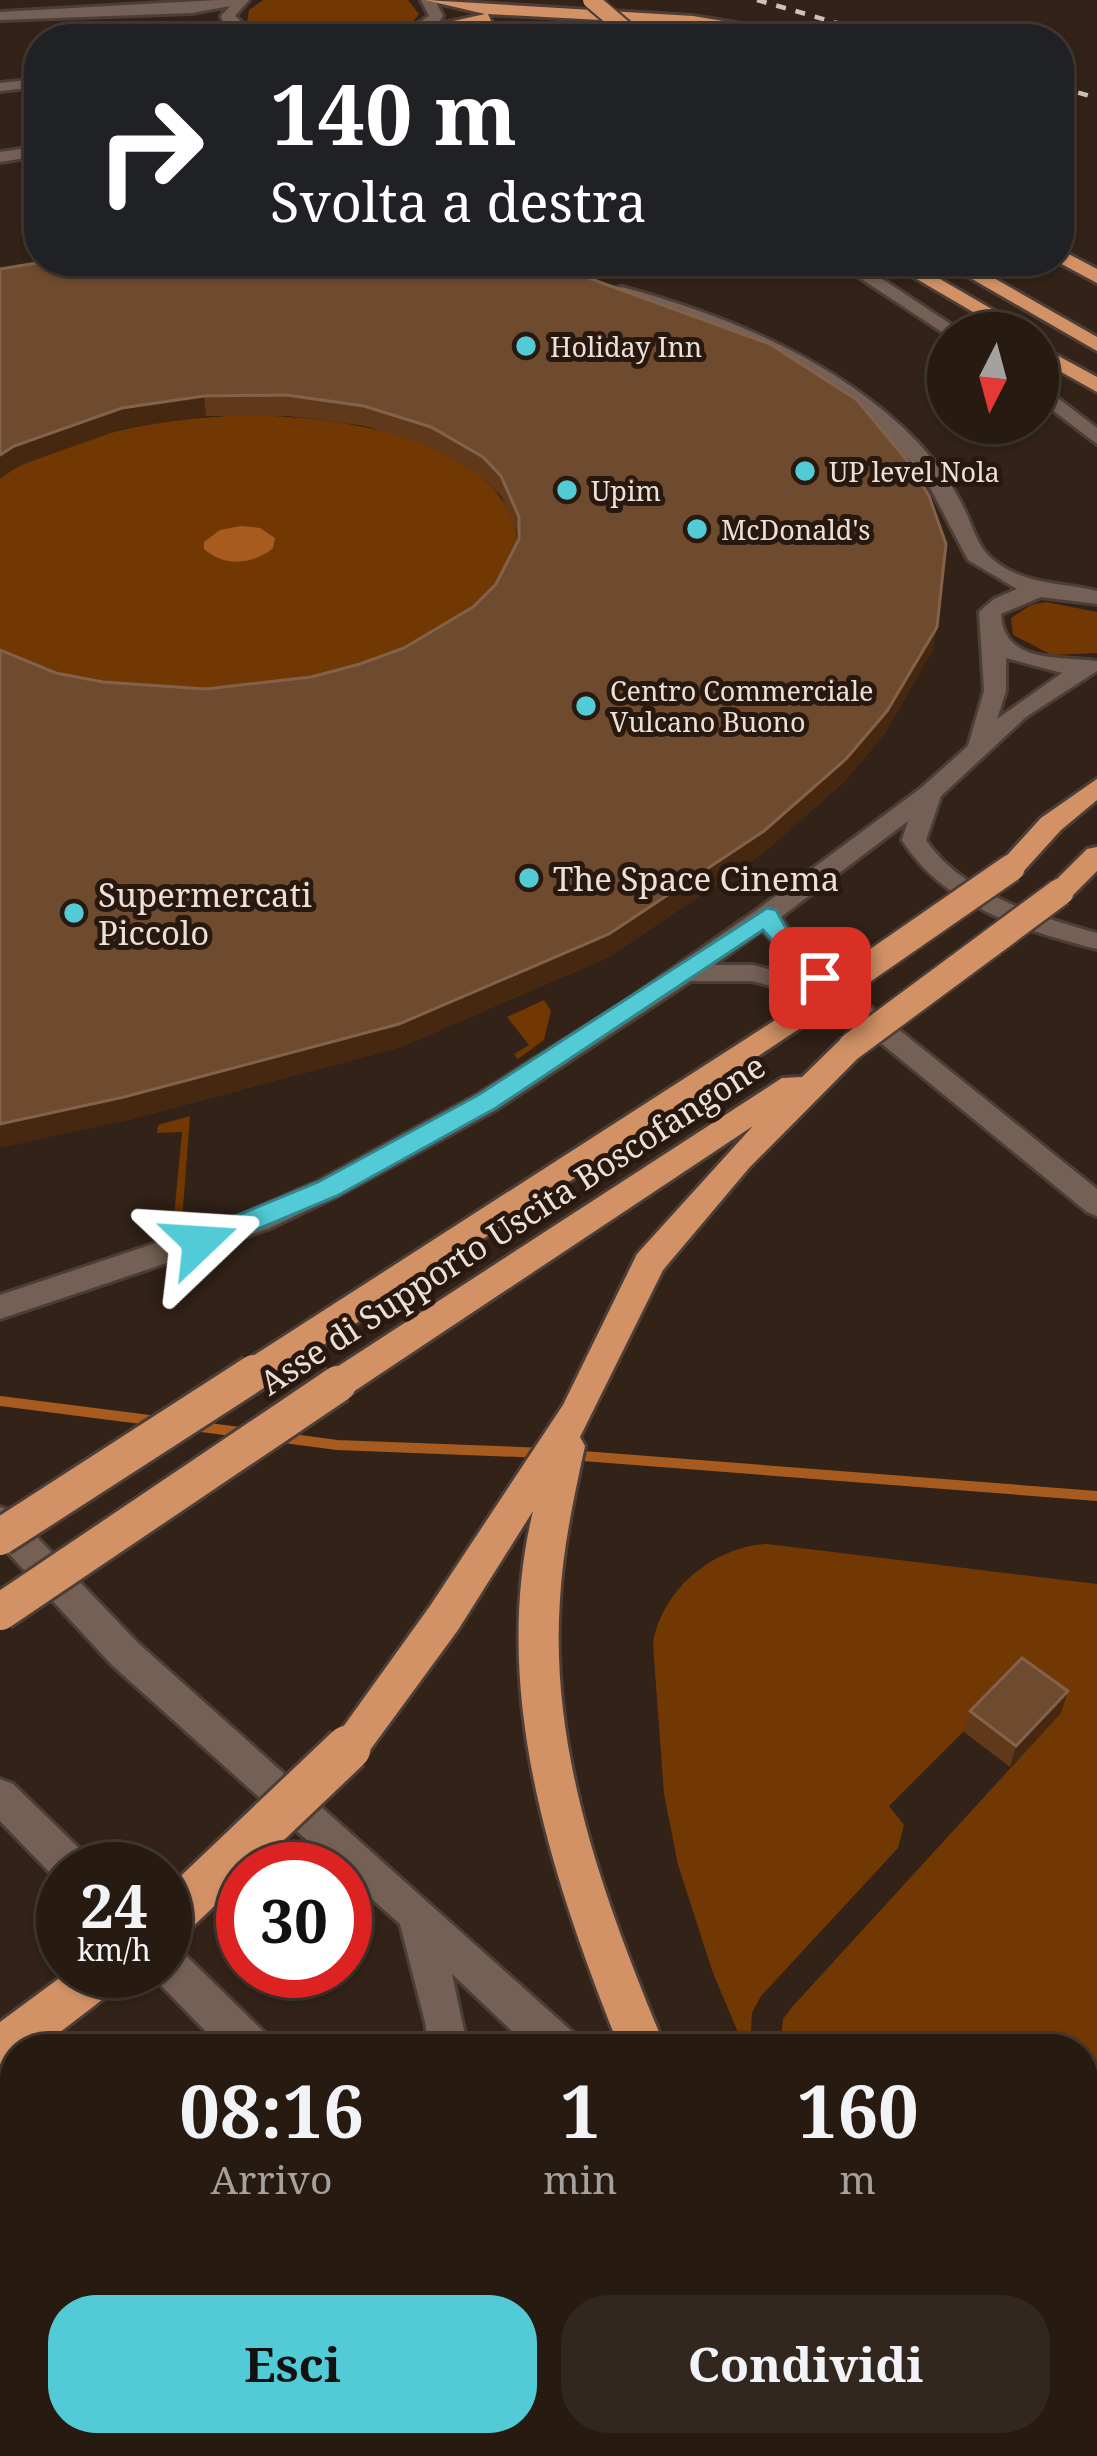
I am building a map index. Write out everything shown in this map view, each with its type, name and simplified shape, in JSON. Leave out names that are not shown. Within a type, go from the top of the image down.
[{"type":"highway","points":[[430,0],[548,11],[689,16],[720,24]]},
{"type":"highway","points":[[564,0],[592,24]]},
{"type":"highway","points":[[591,0],[619,24]]},
{"type":"highway","points":[[456,24],[548,11]]},
{"type":"highway","points":[[919,276],[976,312]]},
{"type":"highway","points":[[977,276],[1097,344]]},
{"type":"highway","points":[[941,290],[983,312]]},
{"type":"highway","points":[[1059,351],[1097,371]]},
{"type":"highway","points":[[1059,363],[1097,386]]},
{"type":"highway","points":[[1011,868],[1051,824],[1097,787]]},
{"type":"highway","points":[[1011,868],[1097,814]]},
{"type":"highway","points":[[1060,892],[1097,855]]},
{"type":"highway","name":"Asse di Supporto Uscita Boscofangone","points":[[0,1537],[797,1016],[1011,868]]},
{"type":"highway","points":[[1060,892],[1097,870]]},
{"type":"highway","name":"Asse di Supporto Uscita Boscofangone","points":[[0,1612],[852,1046],[1060,892]]},
{"type":"highway","points":[[192,1898],[248,1849],[347,1748],[532,1507],[649,1263],[738,1160],[852,1046]]},
{"type":"highway","points":[[532,1507],[548,1748],[564,1840],[594,1933],[637,2034]]},
{"type":"highway","points":[[22,2034],[70,1998]]},
{"type":"street","points":[[0,16],[192,9],[241,0]]},
{"type":"street","points":[[67,14],[230,24],[232,7],[241,0]]},
{"type":"street","points":[[866,276],[927,315]]},
{"type":"street","points":[[592,284],[731,329],[832,383],[913,449],[950,500],[970,552],[1002,575],[1040,590],[1093,595]]},
{"type":"street","points":[[1059,406],[1097,438]]},
{"type":"street","points":[[973,751],[995,691],[990,612],[1001,602],[1040,590]]},
{"type":"street","points":[[994,638],[1042,664],[1091,666]]},
{"type":"street","points":[[0,1307],[200,1242],[327,1189],[487,1102],[767,915],[930,793],[1018,712],[1091,666]]},
{"type":"street","points":[[930,793],[914,840],[929,864],[1035,922],[1097,940]]},
{"type":"street","points":[[767,915],[778,935],[842,998],[1097,1204]]},
{"type":"street","points":[[684,973],[753,974],[842,998]]},
{"type":"street","points":[[0,1292],[42,1292]]},
{"type":"street","points":[[0,1521],[124,1654],[545,2034]]},
{"type":"street","points":[[0,1796],[46,1842]]},
{"type":"street","points":[[417,1914],[444,2034]]},
{"type":"street","points":[[192,1988],[237,2034]]},
{"type":"shaded area","points":[[263,0],[408,0],[419,14],[409,24],[249,24],[249,10]]},
{"type":"shaded area","points":[[247,415],[329,421],[419,442],[459,460],[491,486],[512,519],[519,561],[474,629],[262,707],[0,671],[0,477],[58,449],[119,431]]},
{"type":"shaded area","points":[[260,528],[275,538],[273,548],[238,562],[220,559],[204,549],[204,542],[220,530]]},
{"type":"shaded area","points":[[1046,602],[1097,612],[1097,653],[1052,655],[1013,635],[1011,618]]},
{"type":"shaded area","points":[[544,1000],[551,1011],[544,1040],[518,1059],[514,1054],[529,1045],[507,1017]]},
{"type":"shaded area","points":[[190,1116],[182,1221],[155,1239],[148,1236],[151,1217],[174,1216],[182,1132],[157,1133],[158,1125]]},
{"type":"shaded area","points":[[767,1544],[1097,1584],[1097,2034],[782,2034],[783,2019],[793,2006],[1060,1714],[1015,1680],[889,1806],[904,1825],[898,1848],[761,1996],[752,2013],[751,2034],[739,2034],[678,1865],[664,1794],[653,1644],[667,1606],[693,1574],[747,1547]]},
{"type":"building","name":"Centro Commerciale Vulcano Buono","points":[[24,265],[24,276],[583,276],[770,344],[857,400],[910,464],[929,496],[946,544],[937,627],[887,711],[846,759],[764,831],[609,934],[399,1024],[124,1097],[0,1124],[0,650],[56,673],[103,682],[206,689],[311,677],[404,648],[473,607],[496,584],[519,539],[519,517],[501,476],[483,457],[431,427],[364,406],[286,395],[204,396],[122,408],[0,455],[0,269]]},
{"type":"building","points":[[1022,1658],[1068,1691],[1016,1746],[970,1711]]},
{"type":"waterway","points":[[0,1401],[157,1421]]},
{"type":"waterway","points":[[194,1426],[247,1433]]},
{"type":"waterway","points":[[277,1437],[337,1445],[546,1453]]},
{"type":"waterway","points":[[570,1455],[1097,1496]]},
{"type":"railway","points":[[757,0],[841,24]]},
{"type":"railway","points":[[1074,91],[1097,98]]},
{"type":"place","name":"Holiday Inn","points":[[526,346]]},
{"type":"place","name":"UP level Nola","points":[[805,471]]},
{"type":"place","name":"Upim","points":[[567,490]]},
{"type":"place","name":"McDonald's","points":[[697,529]]},
{"type":"place","name":"Centro Commerciale Vulcano Buono","points":[[586,706]]},
{"type":"place","name":"The Space Cinema","points":[[529,878]]},
{"type":"place","name":"Supermercati Piccolo","points":[[74,913]]},
{"type":"route","points":[[200,1242],[327,1189],[487,1102],[642,1003],[767,915],[778,935],[820,978]]}]
